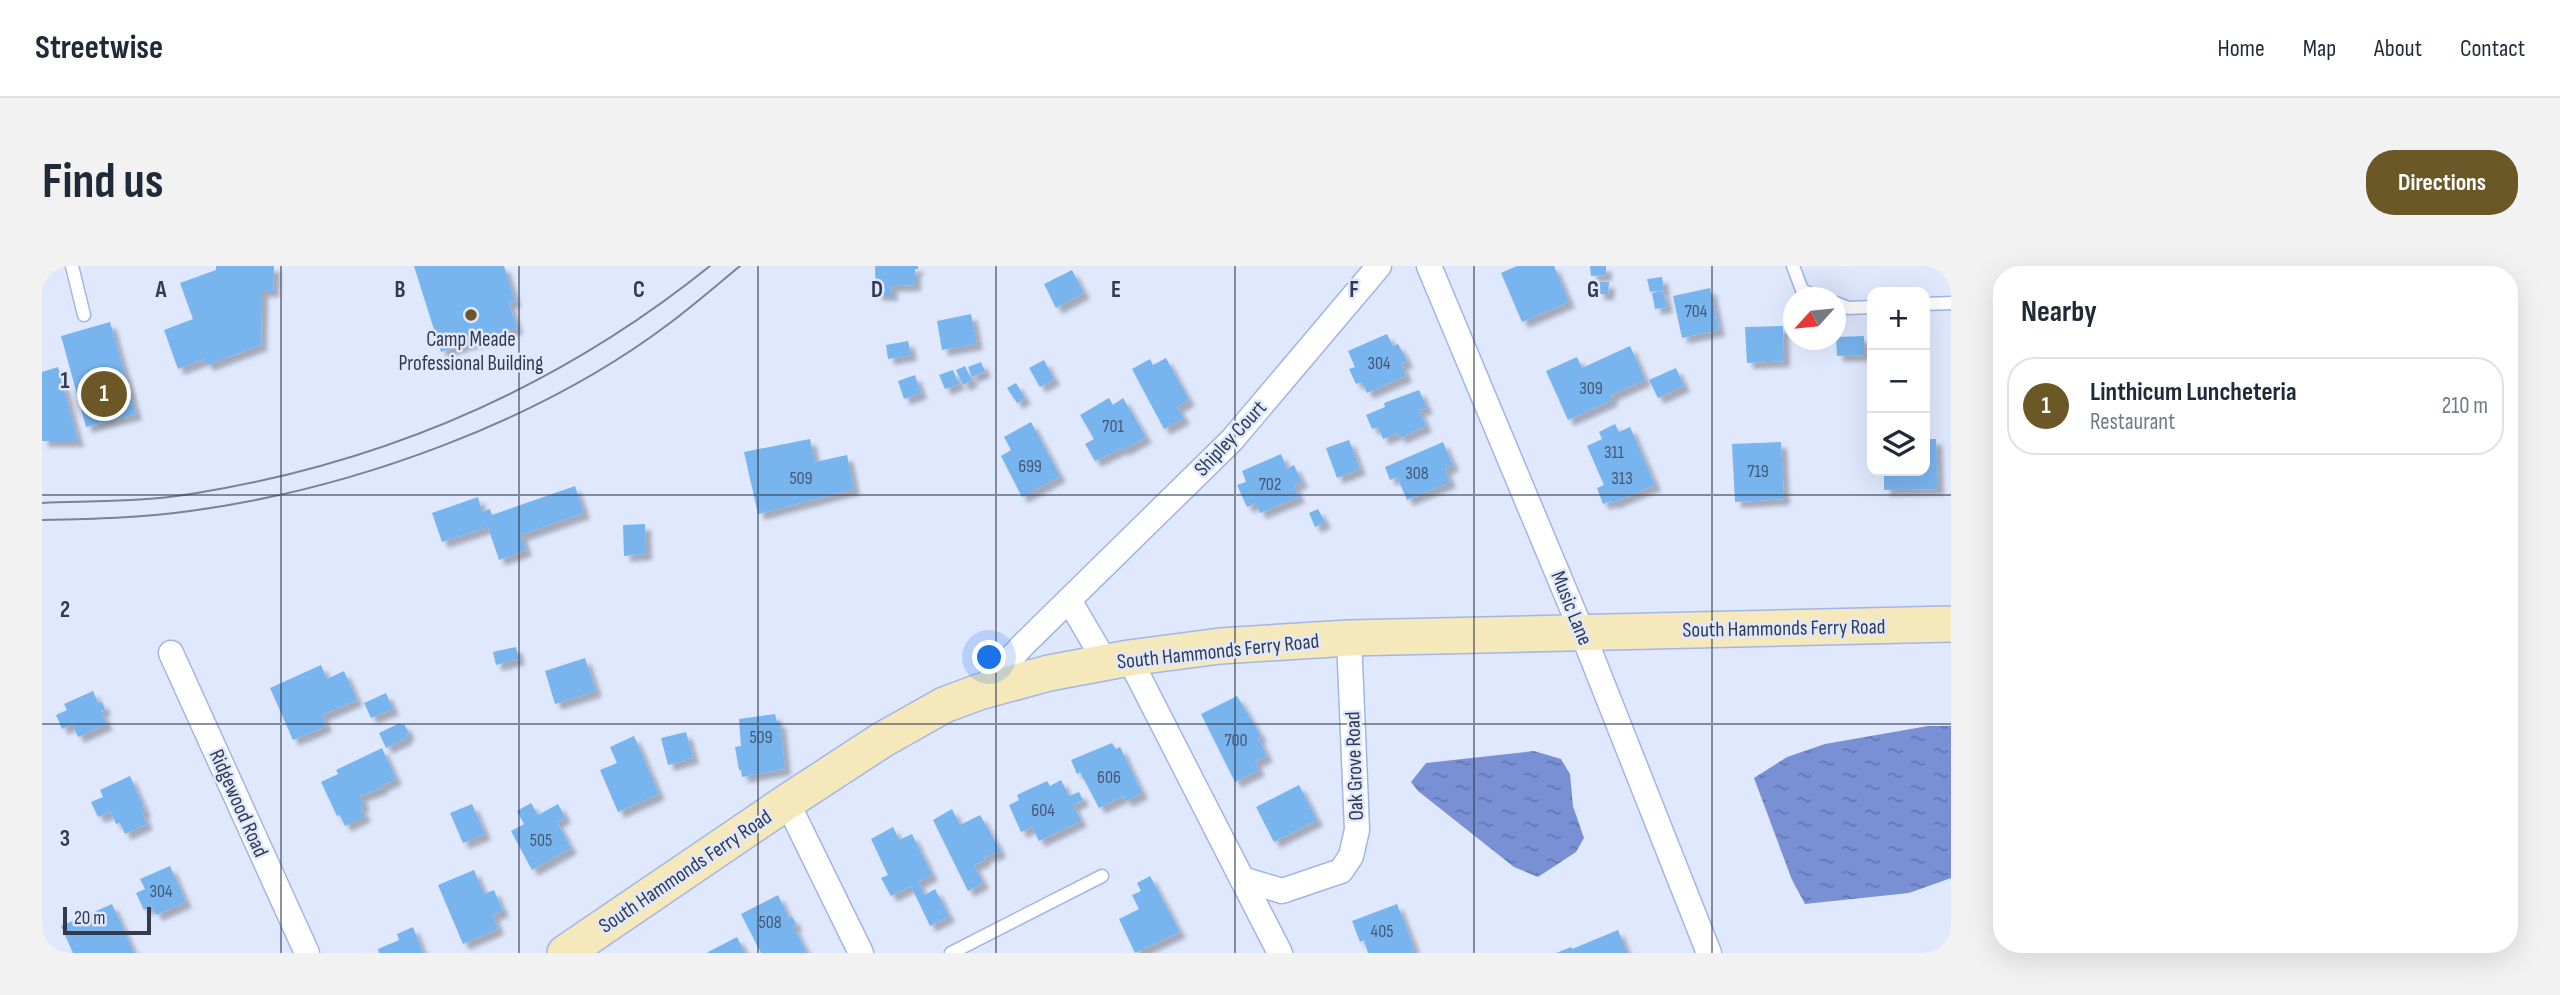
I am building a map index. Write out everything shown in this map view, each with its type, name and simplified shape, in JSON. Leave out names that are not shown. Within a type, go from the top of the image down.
[{"type":"street","name":"Shipley Court","points":[[979,692],[1232,440],[1379,266]]},
{"type":"street","name":"Music Lane","points":[[1429,266],[1582,632],[1709,953]]},
{"type":"street","points":[[1069,600],[1117,660],[1242,879],[1280,953]]},
{"type":"street","name":"South Hammonds Ferry Road","points":[[581,948],[787,802],[882,740],[944,705],[979,692],[1049,673],[1117,660],[1220,646],[1349,638],[1951,624]]},
{"type":"street","name":"Oak Grove Road","points":[[1242,879],[1283,891],[1341,871],[1351,856],[1357,830],[1349,638]]},
{"type":"street","name":"Ridgewood Road","points":[[171,653],[307,953]]},
{"type":"street","points":[[787,802],[861,953]]},
{"type":"lane","points":[[72,266],[84,315]]},
{"type":"lane","points":[[1793,266],[1801,287]]},
{"type":"lane","points":[[1930,304],[1951,303]]},
{"type":"lane","points":[[1846,307],[1867,307]]},
{"type":"lane","points":[[951,953],[1102,876]]},
{"type":"water","points":[[1928,726],[1951,726],[1951,878],[1909,893],[1805,904],[1792,880],[1754,778],[1787,757],[1825,744]]},
{"type":"water","points":[[1534,751],[1561,759],[1570,774],[1573,806],[1584,838],[1576,852],[1538,877],[1514,867],[1418,791],[1411,782],[1426,763]]},
{"type":"building","points":[[216,266],[274,266],[273,291],[262,291],[261,345],[207,365],[204,359],[178,369],[164,330],[193,319],[180,283],[216,270]]},
{"type":"building","name":"Camp Meade Professional Building","points":[[414,266],[504,266],[515,301],[509,303],[517,328],[441,352]]},
{"type":"building","points":[[875,266],[918,266],[918,269],[915,269],[915,285],[891,286],[892,295],[876,295]]},
{"type":"building","points":[[1517,266],[1554,266],[1569,302],[1522,322],[1501,273]]},
{"type":"building","points":[[1590,266],[1606,266],[1606,275],[1591,276]]},
{"type":"building","points":[[1072,270],[1084,293],[1056,308],[1044,284]]},
{"type":"building","points":[[1662,277],[1664,290],[1650,292],[1647,279]]},
{"type":"building","points":[[1598,282],[1609,282],[1608,294],[1598,294]]},
{"type":"building","points":[[1710,288],[1719,330],[1682,338],[1673,296]]},
{"type":"building","points":[[1663,291],[1667,307],[1655,309],[1652,293]]},
{"type":"building","points":[[971,314],[977,344],[942,350],[937,321]]},
{"type":"building","points":[[110,322],[136,414],[86,427],[61,336]]},
{"type":"building","points":[[1783,326],[1784,361],[1747,363],[1745,327]]},
{"type":"building","points":[[1387,334],[1393,346],[1398,344],[1404,355],[1407,362],[1401,364],[1406,376],[1367,393],[1362,382],[1356,384],[1349,369],[1355,367],[1348,351]]},
{"type":"building","points":[[1864,336],[1864,355],[1837,356],[1837,350],[1846,350],[1846,337]]},
{"type":"building","points":[[908,341],[911,355],[888,359],[886,345]]},
{"type":"building","points":[[1630,346],[1645,380],[1611,395],[1612,400],[1568,420],[1546,371],[1577,357],[1582,368]]},
{"type":"building","points":[[1166,358],[1189,400],[1177,407],[1184,418],[1164,429],[1132,369],[1150,359],[1153,365]]},
{"type":"building","points":[[1044,360],[1054,379],[1040,387],[1029,368]]},
{"type":"building","points":[[981,362],[985,371],[972,377],[968,367]]},
{"type":"building","points":[[965,366],[972,381],[963,385],[956,370]]},
{"type":"building","points":[[58,367],[78,441],[42,441],[42,372]]},
{"type":"building","points":[[1676,368],[1684,386],[1658,398],[1649,380]]},
{"type":"building","points":[[953,370],[959,384],[945,389],[939,375]]},
{"type":"building","points":[[915,375],[921,393],[904,399],[898,381]]},
{"type":"building","points":[[1016,383],[1025,398],[1017,403],[1007,388]]},
{"type":"building","points":[[1419,390],[1427,408],[1419,410],[1426,426],[1400,438],[1397,433],[1383,439],[1378,427],[1372,429],[1366,415],[1385,407],[1384,403]]},
{"type":"building","points":[[1109,398],[1113,405],[1123,398],[1146,437],[1095,461],[1085,444],[1094,439],[1080,415]]},
{"type":"building","points":[[1031,422],[1060,476],[1022,497],[1001,456],[1011,450],[1004,437]]},
{"type":"building","points":[[1615,424],[1619,432],[1630,427],[1655,485],[1612,503],[1603,504],[1597,488],[1604,485],[1587,446],[1602,439],[1599,432]]},
{"type":"building","points":[[810,439],[815,462],[847,455],[854,489],[758,514],[744,452]]},
{"type":"building","points":[[1930,439],[1936,439],[1938,489],[1884,490],[1884,476],[1930,476]]},
{"type":"building","points":[[1349,440],[1360,469],[1337,478],[1326,448]]},
{"type":"building","points":[[1443,442],[1453,465],[1445,469],[1450,482],[1407,500],[1397,477],[1390,480],[1385,467]]},
{"type":"building","points":[[1781,442],[1784,499],[1735,502],[1732,444]]},
{"type":"building","points":[[1281,454],[1287,469],[1294,465],[1302,482],[1294,485],[1299,497],[1260,513],[1256,503],[1247,507],[1237,485],[1246,482],[1242,471]]},
{"type":"building","points":[[575,486],[584,513],[521,535],[526,550],[499,560],[488,527],[442,542],[432,513],[478,497],[482,512],[490,509],[492,515]]},
{"type":"building","points":[[1318,509],[1325,522],[1315,527],[1309,513]]},
{"type":"building","points":[[645,524],[646,554],[624,556],[623,525]]},
{"type":"building","points":[[516,647],[519,659],[496,665],[493,652]]},
{"type":"building","points":[[585,658],[596,691],[555,704],[545,671]]},
{"type":"building","points":[[321,665],[327,679],[344,671],[357,700],[322,715],[326,726],[293,740],[270,688]]},
{"type":"building","points":[[93,691],[98,703],[102,702],[105,709],[101,711],[107,724],[78,737],[72,724],[62,729],[56,715],[67,710],[64,704]]},
{"type":"building","points":[[386,693],[393,709],[371,718],[364,703]]},
{"type":"building","points":[[1237,696],[1261,736],[1258,738],[1267,756],[1255,762],[1259,770],[1235,782],[1201,714]]},
{"type":"building","points":[[775,714],[777,722],[780,722],[785,769],[742,777],[735,747],[741,746],[739,719]]},
{"type":"building","points":[[400,723],[404,724],[409,733],[407,738],[386,748],[379,733]]},
{"type":"building","points":[[686,732],[693,758],[668,765],[661,738]]},
{"type":"building","points":[[634,736],[659,794],[618,812],[600,770],[617,763],[610,747]]},
{"type":"building","points":[[1112,743],[1116,749],[1120,747],[1142,793],[1126,801],[1123,796],[1099,808],[1071,760]]},
{"type":"building","points":[[382,748],[396,779],[381,786],[382,788],[360,796],[364,804],[360,807],[365,816],[345,826],[340,815],[337,816],[321,782],[338,774],[336,770]]},
{"type":"building","points":[[130,776],[145,811],[142,812],[147,824],[125,834],[120,823],[116,824],[111,812],[98,817],[91,802],[103,797],[100,790]]},
{"type":"building","points":[[1061,780],[1069,796],[1079,792],[1083,800],[1073,805],[1081,821],[1039,841],[1032,827],[1021,832],[1009,805],[1019,800],[1017,795],[1023,792],[1047,781],[1050,786]]},
{"type":"building","points":[[1299,785],[1317,820],[1274,842],[1256,807]]},
{"type":"building","points":[[531,803],[538,815],[558,804],[565,817],[557,822],[571,848],[532,870],[511,831],[524,824],[517,811]]},
{"type":"building","points":[[472,804],[485,834],[463,843],[450,813]]},
{"type":"building","points":[[952,809],[960,825],[980,815],[1000,850],[974,865],[983,883],[968,891],[933,820]]},
{"type":"building","points":[[893,827],[899,840],[912,834],[932,875],[918,882],[925,895],[935,889],[949,916],[930,926],[911,886],[891,896],[881,878],[888,875],[871,839]]},
{"type":"building","points":[[170,866],[186,902],[156,915],[152,906],[144,910],[136,893],[145,889],[140,879]]},
{"type":"building","points":[[474,870],[484,894],[494,890],[503,911],[493,915],[498,929],[463,944],[438,885]]},
{"type":"building","points":[[1150,876],[1180,932],[1135,953],[1119,919],[1139,909],[1132,895],[1141,891],[1137,883]]},
{"type":"building","points":[[778,895],[789,918],[792,917],[797,925],[793,926],[806,951],[802,953],[761,953],[741,914]]},
{"type":"building","points":[[112,904],[134,953],[73,953],[61,926]]},
{"type":"building","points":[[1397,904],[1414,953],[1368,953],[1364,940],[1360,942],[1352,921]]},
{"type":"building","points":[[413,927],[423,953],[379,953],[378,949],[399,940],[397,934]]},
{"type":"building","points":[[1618,930],[1627,953],[1556,953],[1571,947],[1572,949]]},
{"type":"building","points":[[737,937],[745,953],[707,953],[710,951]]},
{"type":"tram line","points":[[42,503],[135,500],[191,494],[332,463],[400,441],[530,384],[592,349],[652,310],[710,266]]},
{"type":"tram line","points":[[42,520],[153,515],[252,501],[379,468],[442,446],[563,391],[618,359],[670,323],[740,266]]},
{"type":"place","name":"Camp Meade Professional Building","points":[[471,315]]},
{"type":"place","name":"Linthicum Luncheteria","points":[[104,394]]}]
